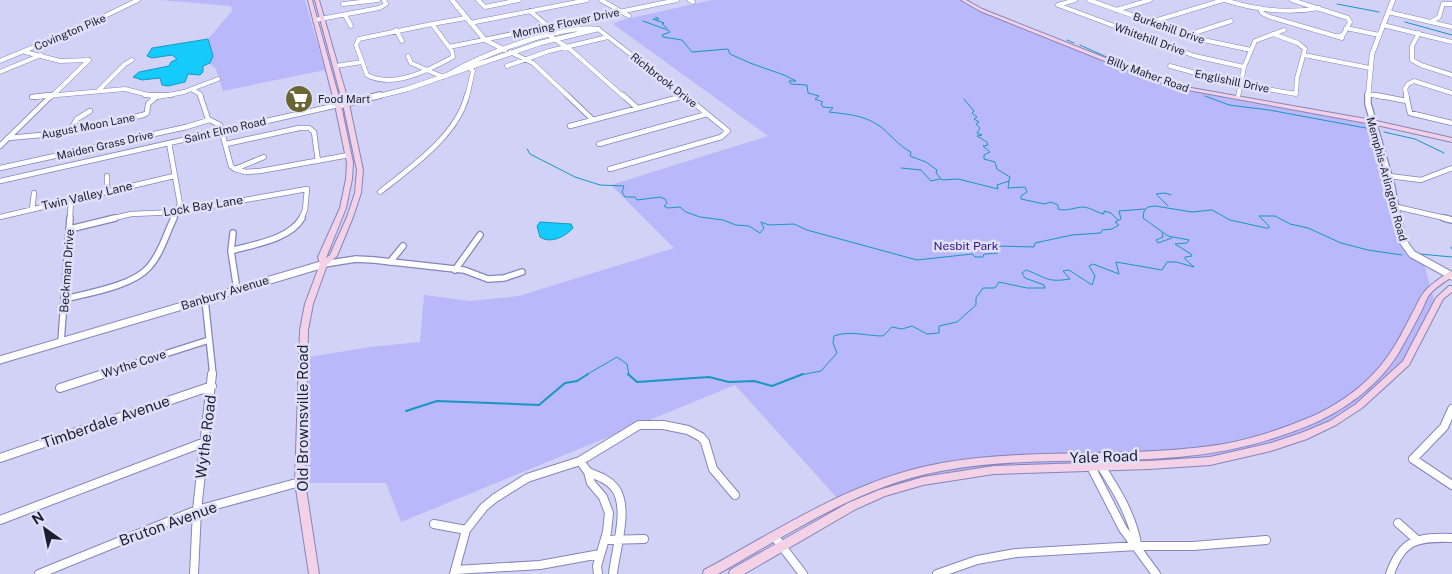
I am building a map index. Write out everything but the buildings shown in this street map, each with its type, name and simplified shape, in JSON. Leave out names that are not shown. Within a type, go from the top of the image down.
[{"type":"main road","points":[[310,0],[338,105],[349,155],[350,170],[343,208],[322,257],[324,264],[333,256],[350,217],[358,192],[359,160],[346,104],[317,0]]},
{"type":"main road","name":"Billy Maher Road","points":[[964,0],[982,10],[1163,82],[1192,90],[1452,138]]},
{"type":"main road","name":"Old Brownsville Road","points":[[314,574],[300,482],[304,330],[309,304],[324,264]]},
{"type":"main road","name":"Yale Road","points":[[734,574],[852,506],[883,493],[923,481],[994,470],[1180,454],[1225,447],[1265,438],[1316,419],[1349,400],[1380,372],[1395,352],[1427,292],[1452,275]]},
{"type":"main road","name":"Yale Road","points":[[708,574],[843,498],[910,474],[952,465],[999,460],[1093,462],[1210,461],[1271,447],[1304,436],[1333,423],[1374,394],[1406,363],[1440,298],[1452,288]]},
{"type":"street","name":"Covington Pike","points":[[0,61],[84,26],[138,0]]},
{"type":"street","points":[[343,4],[378,0]]},
{"type":"street","points":[[315,20],[379,8],[386,4],[384,0]]},
{"type":"street","points":[[452,0],[485,40],[534,63],[593,120]]},
{"type":"street","points":[[478,0],[485,7],[519,0]]},
{"type":"street","points":[[470,23],[587,0]]},
{"type":"street","points":[[601,0],[629,16]]},
{"type":"street","name":"Morning Flower Drive","points":[[449,47],[677,0]]},
{"type":"street","name":"Whitehill Drive","points":[[1075,0],[1058,5],[1192,55],[1244,67]]},
{"type":"street","name":"Burkehill Drive","points":[[1089,0],[1207,41],[1251,50]]},
{"type":"street","points":[[1116,10],[1150,0]]},
{"type":"street","points":[[1151,22],[1224,0],[1260,8],[1297,12],[1319,8]]},
{"type":"street","points":[[1260,8],[1261,12],[1270,17],[1340,37],[1350,22],[1348,18],[1292,0]]},
{"type":"street","name":"Memphis-Arlington Road","points":[[1393,0],[1379,35],[1370,68],[1367,94],[1372,122],[1389,176],[1397,207],[1400,232],[1406,247],[1412,254],[1452,275]]},
{"type":"street","points":[[1431,22],[1439,17],[1444,2],[1452,4]]},
{"type":"street","points":[[564,4],[569,8]]},
{"type":"street","points":[[530,12],[549,27]]},
{"type":"street","points":[[1388,12],[1452,27]]},
{"type":"street","points":[[345,15],[351,26]]},
{"type":"street","points":[[432,24],[454,55],[452,57],[401,78],[378,80],[367,75],[356,45],[358,39],[396,30],[466,18]]},
{"type":"street","points":[[494,19],[498,22]]},
{"type":"street","points":[[1188,35],[1231,21]]},
{"type":"street","points":[[1383,25],[1452,42]]},
{"type":"street","name":"Saint Elmo Road","points":[[0,181],[401,91],[443,77],[504,49],[587,27],[598,29]]},
{"type":"street","points":[[1346,28],[1379,35]]},
{"type":"street","name":"Saint Elmo Road","points":[[468,66],[555,39],[598,29]]},
{"type":"street","name":"Richbrook Drive","points":[[598,29],[728,131],[726,135],[721,137],[610,170]]},
{"type":"street","points":[[396,30],[402,41]]},
{"type":"street","points":[[1238,97],[1244,67],[1257,40],[1284,30]]},
{"type":"street","points":[[1419,33],[1412,50],[1412,60],[1420,65],[1452,75]]},
{"type":"street","points":[[1273,34],[1302,45],[1305,49],[1304,55],[1370,68]]},
{"type":"street","points":[[550,36],[566,46],[637,108]]},
{"type":"street","points":[[507,66],[549,50],[608,37]]},
{"type":"street","points":[[0,146],[89,60],[60,61],[24,51]]},
{"type":"street","name":"Englishill Drive","points":[[1170,66],[1241,84],[1295,94],[1297,78],[1304,55]]},
{"type":"street","points":[[0,72],[41,56]]},
{"type":"street","points":[[408,56],[411,62],[443,77]]},
{"type":"street","points":[[98,91],[125,64],[132,60]]},
{"type":"street","points":[[336,66],[362,62]]},
{"type":"street","points":[[380,192],[417,160],[452,126],[461,114],[470,78],[474,71],[468,66]]},
{"type":"street","points":[[32,96],[130,90],[156,97],[192,90],[218,79]]},
{"type":"street","points":[[373,84],[378,80]]},
{"type":"street","points":[[1452,93],[1414,81],[1405,88],[1410,113],[1452,124]]},
{"type":"street","points":[[192,90],[200,94],[208,120],[219,124],[232,166],[236,169],[245,172],[260,171],[349,155]]},
{"type":"street","points":[[1367,94],[1407,101]]},
{"type":"street","points":[[570,126],[684,96]]},
{"type":"street","name":"August Moon Lane","points":[[8,138],[69,132],[146,114],[147,105],[156,97]]},
{"type":"street","points":[[69,132],[78,119],[90,111]]},
{"type":"street","points":[[599,144],[708,114]]},
{"type":"street","name":"Maiden Grass Drive","points":[[0,168],[186,127],[208,120]]},
{"type":"street","points":[[226,144],[296,128],[309,128],[314,132],[318,161]]},
{"type":"street","points":[[65,299],[114,286],[135,278],[148,269],[155,259],[177,212],[180,200],[169,143]]},
{"type":"street","points":[[236,169],[264,156]]},
{"type":"street","points":[[1389,176],[1422,181],[1430,180],[1452,168]]},
{"type":"street","points":[[107,176],[107,192]]},
{"type":"street","name":"Twin Valley Lane","points":[[0,217],[174,176]]},
{"type":"street","name":"Lock Bay Lane","points":[[70,229],[131,214],[177,212],[308,189],[303,217],[297,226],[286,233],[231,251]]},
{"type":"street","points":[[32,210],[34,193]]},
{"type":"street","name":"Beckman Drive","points":[[62,342],[72,200]]},
{"type":"street","points":[[1397,207],[1452,220]]},
{"type":"street","points":[[233,233],[231,251],[236,290]]},
{"type":"street","points":[[456,270],[480,235]]},
{"type":"street","points":[[390,262],[403,246]]},
{"type":"street","name":"Banbury Avenue","points":[[0,360],[324,264],[356,259],[390,262],[464,270],[488,279],[504,278],[522,272]]},
{"type":"street","name":"Wythe Road","points":[[194,574],[197,510],[212,386],[205,300]]},
{"type":"street","name":"Wythe Cove","points":[[60,388],[209,340]]},
{"type":"street","name":"Timberdale Avenue","points":[[0,458],[212,386]]},
{"type":"street","points":[[1452,409],[1444,427],[1413,460],[1452,485]]},
{"type":"street","points":[[600,554],[540,565],[454,572],[466,530],[484,507],[512,486],[527,478],[580,461],[639,425],[663,424],[688,430],[703,439],[713,469],[735,494]]},
{"type":"street","points":[[0,520],[205,442]]},
{"type":"street","points":[[580,461],[588,472],[591,483],[603,497],[609,513],[605,540],[600,554],[598,574]]},
{"type":"street","points":[[1093,462],[1123,529],[1156,574]]},
{"type":"street","points":[[588,472],[601,475],[612,486],[620,500],[623,519],[613,574]]},
{"type":"street","name":"Bruton Avenue","points":[[39,574],[197,510],[300,482]]},
{"type":"street","points":[[1398,523],[1417,540]]},
{"type":"street","points":[[434,524],[466,530]]},
{"type":"street","points":[[774,536],[804,574]]},
{"type":"street","points":[[1390,574],[1395,556],[1404,547],[1417,540],[1429,538],[1450,539]]},
{"type":"street","points":[[605,540],[644,539]]},
{"type":"street","points":[[937,574],[1002,555],[1137,546],[1193,546],[1266,540]]},
{"type":"green space","points":[[160,0],[305,0],[325,70],[223,91],[216,69],[209,63],[213,56],[208,39],[232,11],[231,6]]},
{"type":"green space","name":"Nesbit Park","points":[[712,0],[964,0],[985,11],[1042,32],[1177,88],[1311,113],[1372,122],[1407,246],[1423,260],[1436,307],[1392,383],[1358,411],[1320,431],[1214,461],[982,472],[934,480],[887,494],[848,510],[735,385],[401,522],[386,483],[300,483],[302,358],[370,347],[420,342],[424,295],[470,301],[519,296],[674,248],[611,185],[768,136],[613,24],[622,20]]},
{"type":"shaded area","points":[[208,39],[213,56],[210,63],[203,66],[203,72],[200,75],[188,74],[185,82],[168,86],[162,85],[160,78],[142,80],[133,77],[139,72],[169,66],[171,62],[177,59],[172,55],[152,58],[147,56],[152,48]]},
{"type":"shaded area","points":[[540,222],[571,224],[573,228],[562,237],[548,240],[540,237],[537,226]]},
{"type":"waterway","points":[[1337,4],[1379,12]]},
{"type":"waterway","points":[[656,17],[659,19],[653,19],[664,23],[662,24],[667,28]]},
{"type":"waterway","points":[[643,21],[668,30],[670,32],[662,35],[663,37],[682,40],[692,52],[728,49],[730,54],[796,81],[789,81],[791,84],[807,85],[808,93],[819,96],[815,99],[823,102],[821,104],[823,107],[833,108],[829,112],[854,116],[873,122],[911,152],[910,156],[926,162],[937,170],[936,173],[942,180],[958,179],[998,189],[997,185],[1009,181]]},
{"type":"waterway","points":[[1405,22],[1452,35]]},
{"type":"waterway","points":[[1067,40],[1074,43]]},
{"type":"waterway","points":[[1080,45],[1113,60],[1190,87]]},
{"type":"waterway","points":[[1205,96],[1229,105],[1269,110],[1366,128]]},
{"type":"waterway","points":[[964,99],[974,111],[972,113],[977,117],[974,119],[979,122],[976,124],[980,128],[977,133],[982,135],[977,136],[987,142],[988,145],[983,146],[990,152],[984,155],[984,159],[995,162],[997,169],[1010,177],[1009,181]]},
{"type":"waterway","points":[[1384,132],[1415,139],[1444,153]]},
{"type":"waterway","points":[[527,149],[530,154],[575,177],[600,185],[624,186],[622,192],[625,197],[635,197],[637,200],[660,197],[665,199],[667,203],[664,206],[668,208],[680,207],[686,212],[700,217],[749,226],[760,233],[764,228],[761,222],[769,225],[794,224],[807,230],[917,260],[972,254],[975,257],[983,257],[984,254],[998,253],[994,248],[998,246],[1034,247],[1035,243],[1072,235],[1101,233],[1102,230],[1112,229],[1119,225],[1115,222],[1121,219],[1119,211],[1145,209]]},
{"type":"waterway","points":[[901,168],[921,170],[931,181],[940,179]]},
{"type":"waterway","points":[[1009,181],[1008,188],[1025,187],[1027,192],[1021,196],[1021,199],[1044,204],[1051,202],[1058,205],[1058,209],[1061,210],[1084,207],[1104,214],[1104,211],[1111,213],[1118,220]]},
{"type":"waterway","points":[[1168,206],[1156,194],[1165,193],[1171,195]]},
{"type":"waterway","points":[[801,375],[821,371],[837,353],[833,343],[834,336],[852,333],[883,336],[892,327],[902,329],[912,326],[927,334],[939,333],[939,326],[957,322],[976,305],[976,298],[983,288],[995,288],[999,282],[1027,288],[1045,288],[1044,285],[1025,278],[1022,273],[1026,270],[1046,279],[1056,280],[1070,279],[1063,271],[1069,270],[1092,285],[1095,276],[1089,266],[1093,264],[1119,274],[1116,262],[1162,270],[1167,262],[1176,262],[1194,267],[1185,259],[1185,257],[1192,256],[1191,254],[1175,244],[1187,243],[1189,240],[1168,236],[1143,218],[1144,211],[1148,207],[1155,206],[1192,212],[1212,210],[1230,220],[1266,228],[1269,228],[1269,226],[1259,216],[1275,216],[1290,224],[1308,228],[1341,243],[1368,250],[1402,255]]},
{"type":"waterway","points":[[1162,233],[1163,237],[1156,240],[1158,243],[1172,238]]},
{"type":"waterway","points":[[1420,254],[1452,257]]},
{"type":"waterway","points":[[586,375],[617,357],[627,364],[629,375]]},
{"type":"waterway","points":[[406,411],[437,401],[539,405],[565,383],[577,381],[588,374]]},
{"type":"waterway","points":[[629,375],[637,382],[709,377],[729,382],[754,381],[772,386],[801,375]]},
{"type":"place","name":"Food Mart","points":[[299,99]]}]
